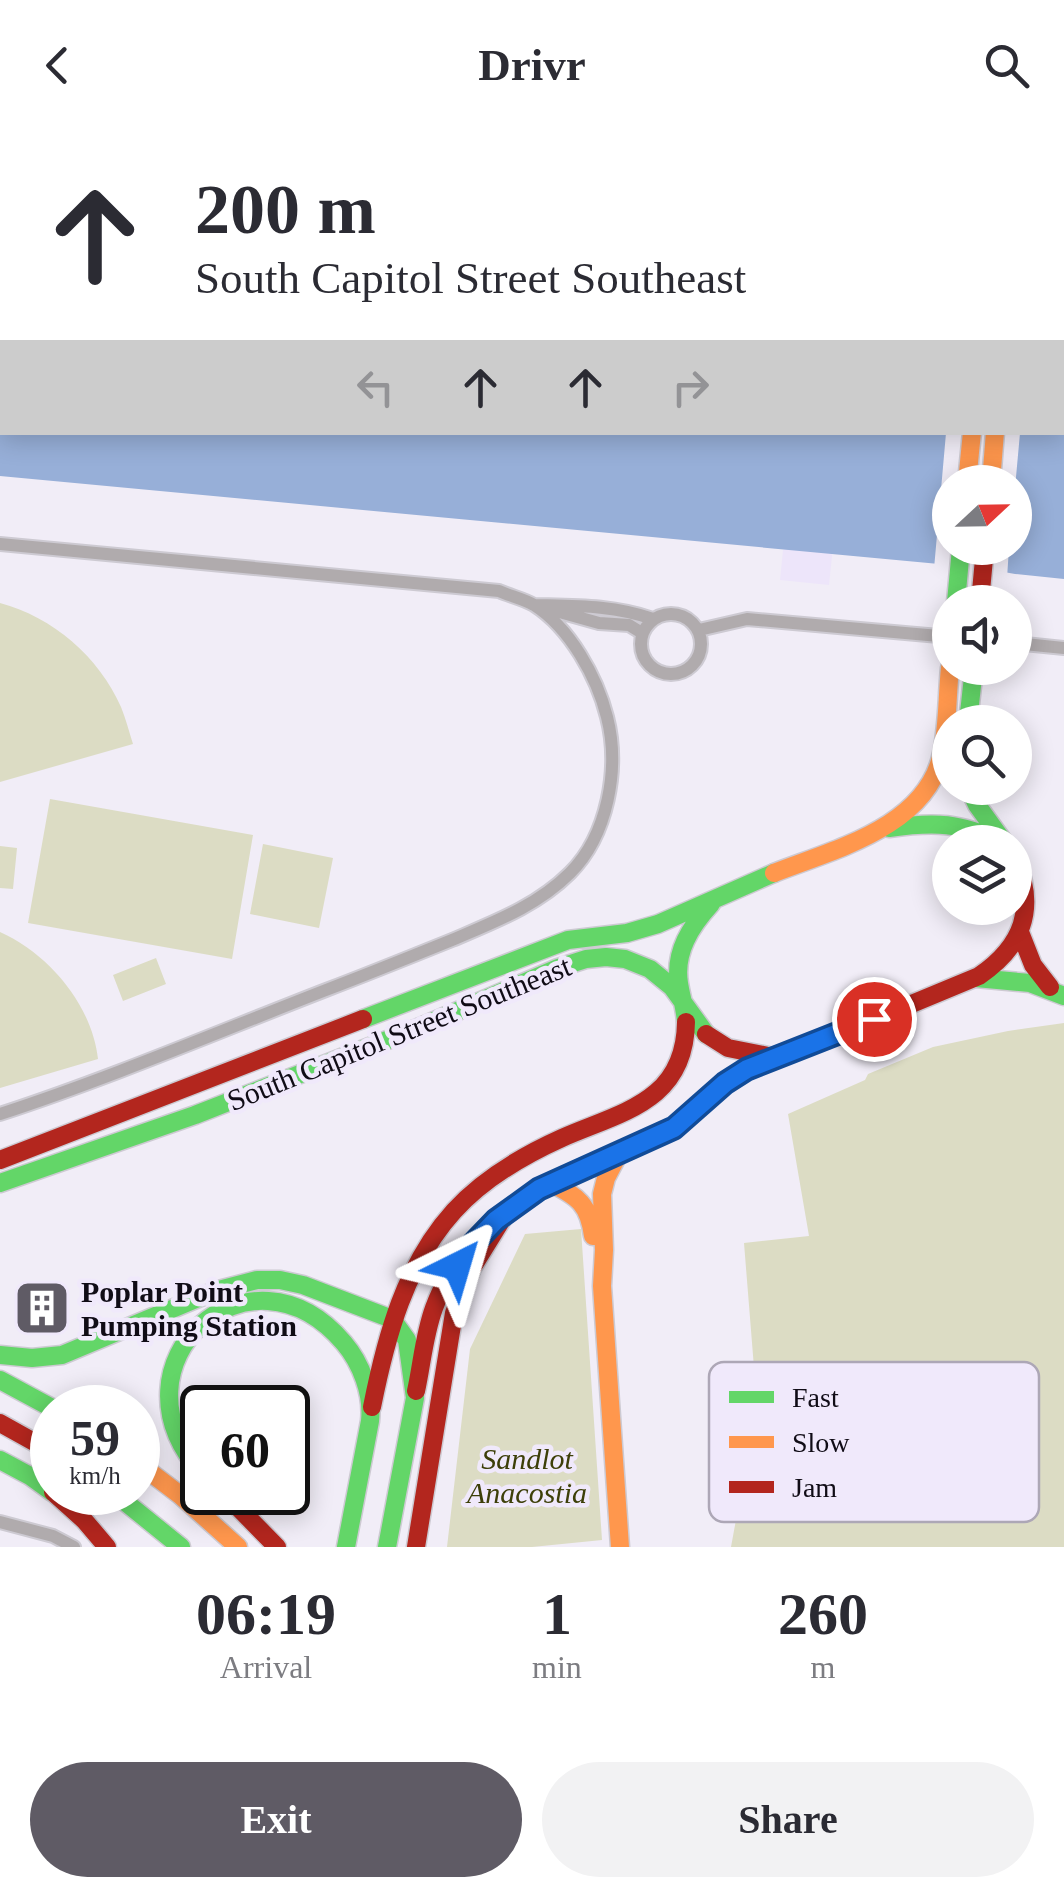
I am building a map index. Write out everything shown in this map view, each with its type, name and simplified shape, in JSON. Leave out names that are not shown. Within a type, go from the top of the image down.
[{"type":"main road","points":[[969,465],[972,435]]},
{"type":"main road","points":[[992,465],[995,435]]},
{"type":"main road","points":[[885,828],[919,800],[937,769],[949,685]]},
{"type":"main road","points":[[0,1160],[568,940],[648,928],[885,828],[947,822],[960,825]]},
{"type":"main road","points":[[346,1547],[392,1319],[424,1250],[446,1220],[480,1186],[519,1158],[636,1108],[660,1090],[678,1065],[684,1046],[686,1028],[678,976],[682,949],[690,930],[716,898]]},
{"type":"main road","points":[[386,1547],[430,1321],[440,1296],[472,1245],[508,1210],[551,1183],[674,1128],[732,1078],[773,1057],[976,978],[1011,950],[1022,925]]},
{"type":"main road","points":[[1020,932],[1038,974],[1059,994]]},
{"type":"main road","name":"South Capitol Street Southeast","points":[[0,1184],[228,1102],[578,960],[606,957],[644,965],[664,979],[704,1032],[719,1044],[773,1057]]},
{"type":"main road","points":[[976,978],[1022,981],[1059,994]]},
{"type":"main road","points":[[618,1154],[602,1194],[602,1286],[620,1547]]},
{"type":"main road","points":[[551,1183],[581,1200],[589,1210],[602,1286]]},
{"type":"main road","points":[[416,1547],[457,1300],[471,1268],[508,1210]]},
{"type":"main road","points":[[0,1355],[32,1358],[62,1354],[225,1287],[280,1280],[392,1319],[407,1340],[414,1398]]},
{"type":"main road","points":[[180,1445],[169,1416],[169,1383],[177,1358],[190,1337],[206,1322],[233,1306],[278,1301],[320,1316],[349,1346],[372,1408]]},
{"type":"main road","points":[[0,1380],[30,1396]]},
{"type":"main road","points":[[0,1423],[30,1440]]},
{"type":"main road","points":[[0,1460],[30,1476]]},
{"type":"main road","points":[[160,1480],[238,1547]]},
{"type":"main road","points":[[78,1515],[107,1547]]},
{"type":"main road","points":[[141,1515],[181,1547]]},
{"type":"main road","points":[[246,1515],[277,1547]]},
{"type":"street","points":[[0,544],[499,592],[600,623],[628,624],[642,633]]},
{"type":"street","points":[[534,605],[600,606],[652,619]]},
{"type":"street","points":[[0,1114],[514,914],[571,872],[602,819],[613,774],[610,729],[584,659],[564,632],[534,605]]},
{"type":"street","points":[[673,613],[684,616],[699,630],[702,648],[694,665],[686,671],[659,672],[646,660],[642,633],[652,619],[673,613]]},
{"type":"street","points":[[699,630],[748,618],[932,635]]},
{"type":"street","points":[[1032,645],[1064,648]]},
{"type":"street","points":[[0,1522],[53,1536],[74,1547]]},
{"type":"shaded area","points":[[839,488],[829,585],[780,580],[783,550]]},
{"type":"green space","points":[[0,603],[38,618],[87,656],[112,689],[133,744],[0,782]]},
{"type":"green space","points":[[50,799],[253,835],[232,959],[28,923]]},
{"type":"green space","points":[[263,844],[333,858],[319,928],[250,914]]},
{"type":"green space","points":[[0,846],[17,848],[13,889],[0,888]]},
{"type":"green space","points":[[0,932],[35,954],[65,984],[87,1019],[98,1059],[0,1088]]},
{"type":"green space","points":[[156,958],[166,984],[123,1001],[113,975]]},
{"type":"green space","points":[[1064,1023],[1064,1547],[731,1547],[736,1522],[1039,1522],[1039,1362],[754,1362],[744,1243],[809,1236],[788,1114],[933,1047]]},
{"type":"green space","name":"Sandlot Anacostia","points":[[581,1229],[602,1540],[532,1547],[447,1547],[470,1349],[525,1234]]},
{"type":"water","points":[[0,435],[1064,435],[1064,579],[950,565],[1032,565],[1032,465],[932,465],[932,563],[0,476]]},
{"type":"pier","points":[[946,435],[1020,435],[1017,465],[943,465]]},
{"type":"pier","points":[[934,565],[1008,565],[1007,578],[934,569]]},
{"type":"traffic: fast","points":[[958,585],[959,565]]},
{"type":"traffic: fast","points":[[970,705],[972,685]]},
{"type":"traffic: fast","points":[[977,805],[991,825]]},
{"type":"traffic: fast","points":[[889,828],[932,825]]},
{"type":"traffic: fast","points":[[363,1019],[568,940],[627,933],[658,924],[774,873]]},
{"type":"traffic: fast","points":[[686,1022],[679,961],[691,930],[711,904]]},
{"type":"traffic: fast","points":[[0,1183],[195,1115],[586,959],[625,959],[650,969],[672,987],[706,1034]]},
{"type":"traffic: fast","points":[[976,978],[1030,983],[1064,996]]},
{"type":"traffic: fast","points":[[0,1355],[62,1355],[215,1291],[257,1280],[303,1285],[392,1319],[407,1340],[415,1398],[387,1547]]},
{"type":"traffic: fast","points":[[180,1437],[169,1391],[179,1354],[201,1325],[232,1306],[268,1301],[307,1312],[350,1351],[370,1400],[370,1421],[346,1547]]},
{"type":"traffic: fast","points":[[0,1380],[30,1396]]},
{"type":"traffic: fast","points":[[0,1460],[30,1476]]},
{"type":"traffic: fast","points":[[141,1515],[181,1547]]},
{"type":"traffic: slow","points":[[969,465],[972,435]]},
{"type":"traffic: slow","points":[[992,465],[995,435]]},
{"type":"traffic: slow","points":[[774,873],[875,832],[918,800],[933,778],[942,753],[949,685]]},
{"type":"traffic: slow","points":[[618,1155],[602,1194],[602,1286],[620,1547]]},
{"type":"traffic: slow","points":[[551,1183],[581,1203],[589,1216],[593,1236]]},
{"type":"traffic: slow","points":[[160,1480],[238,1547]]},
{"type":"traffic: jam","points":[[982,585],[983,565]]},
{"type":"traffic: jam","points":[[706,1034],[728,1048],[773,1057],[832,1037],[979,976],[1006,952],[1022,925]]},
{"type":"traffic: jam","points":[[1020,932],[1033,965],[1050,987]]},
{"type":"traffic: jam","points":[[0,1160],[363,1019]]},
{"type":"traffic: jam","points":[[372,1407],[391,1328],[410,1278],[454,1211],[478,1188],[518,1160],[627,1111],[662,1087],[683,1049],[686,1022]]},
{"type":"traffic: jam","points":[[416,1391],[434,1308],[456,1265],[487,1229],[545,1186],[665,1132],[736,1076],[772,1058]]},
{"type":"traffic: jam","points":[[416,1547],[454,1313],[472,1268],[508,1210]]},
{"type":"traffic: jam","points":[[0,1423],[30,1440]]},
{"type":"traffic: jam","points":[[78,1515],[107,1547]]},
{"type":"traffic: jam","points":[[246,1515],[277,1547]]},
{"type":"place","name":"Poplar Point Pumping Station","points":[[42,1308]]},
{"type":"route","points":[[457,1266],[496,1220],[539,1189],[674,1128],[747,1069],[874,1019]]}]
